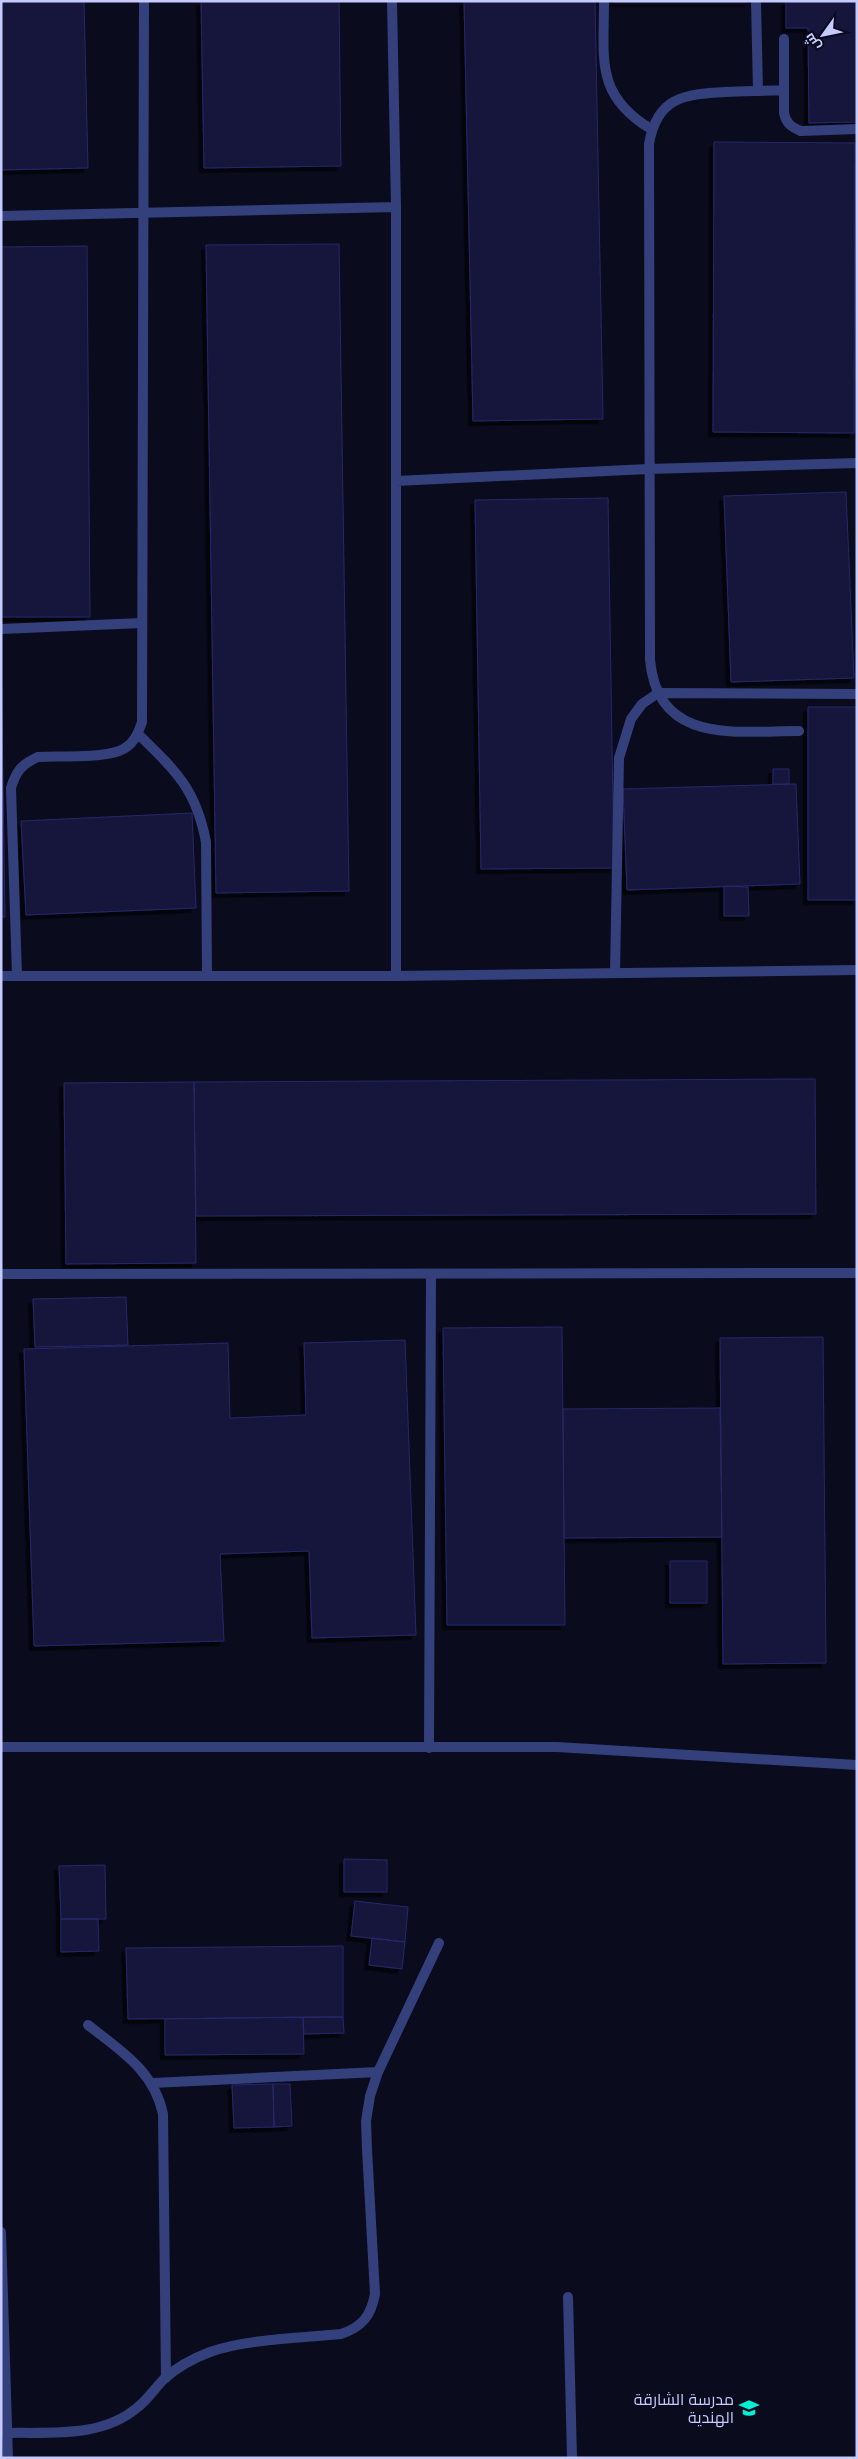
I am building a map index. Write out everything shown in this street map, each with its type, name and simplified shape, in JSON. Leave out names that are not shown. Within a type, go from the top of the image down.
[{"type":"street","points":[[17,976],[11,788],[15,774],[24,763],[38,757],[107,754],[120,751],[130,744],[138,734],[142,722],[145,211],[144,1]]},
{"type":"street","points":[[392,1],[396,207],[396,976]]},
{"type":"street","points":[[604,1],[604,66],[609,86],[619,104],[634,118],[651,129]]},
{"type":"street","points":[[756,1],[758,91]]},
{"type":"street","points":[[784,39],[786,120],[792,127],[800,131],[857,129]]},
{"type":"street","points":[[784,90],[696,94],[681,97],[668,105],[658,116],[651,129],[649,144],[648,469],[650,660],[652,677],[658,694],[671,712],[690,725],[711,731],[798,731]]},
{"type":"street","points":[[1,216],[145,211],[396,207]]},
{"type":"street","points":[[396,481],[648,469],[857,463]]},
{"type":"street","points":[[1,629],[142,623]]},
{"type":"street","points":[[614,973],[619,758],[631,719],[642,704],[658,694],[857,694]]},
{"type":"street","points":[[138,734],[172,767],[185,784],[195,802],[202,821],[206,842],[207,975]]},
{"type":"street","points":[[1,976],[396,976],[857,970]]},
{"type":"street","points":[[1,1274],[857,1273]]},
{"type":"street","points":[[429,1748],[431,1274]]},
{"type":"street","points":[[1,1747],[557,1748],[857,1765]]},
{"type":"street","points":[[7,2433],[90,2430],[107,2425],[138,2407],[166,2378],[209,2352],[232,2346],[341,2334],[354,2329],[365,2321],[373,2308],[375,2294],[366,2121],[370,2096],[378,2072],[439,1944]]},
{"type":"street","points":[[88,2025],[143,2069],[160,2098],[163,2114],[166,2378]]},
{"type":"street","points":[[152,2083],[378,2072]]},
{"type":"street","points":[[1,2232],[8,2458]]},
{"type":"street","points":[[568,2297],[572,2458]]},
{"type":"building","points":[[1,1],[84,1],[88,168],[1,170]]},
{"type":"building","points":[[201,1],[339,1],[341,166],[204,168]]},
{"type":"building","points":[[464,1],[595,1],[603,419],[473,421]]},
{"type":"building","points":[[748,1],[748,2],[614,2]]},
{"type":"building","points":[[786,1],[857,1],[857,122],[809,123],[808,28],[786,28]]},
{"type":"building","points":[[714,142],[855,143],[854,433],[713,432]]},
{"type":"building","points":[[339,244],[349,891],[216,893],[206,245]]},
{"type":"building","points":[[87,246],[90,617],[1,617],[1,247]]},
{"type":"building","points":[[846,492],[854,678],[731,682],[724,496]]},
{"type":"building","points":[[608,498],[614,868],[481,869],[475,500]]},
{"type":"building","points":[[1,648],[5,917],[1,917]]},
{"type":"building","points":[[808,707],[857,707],[857,900],[808,900]]},
{"type":"building","points":[[773,769],[789,769],[789,784],[773,784]]},
{"type":"building","points":[[796,784],[800,884],[627,890],[623,789]]},
{"type":"building","points":[[192,813],[196,908],[26,915],[21,821]]},
{"type":"building","points":[[724,886],[748,887],[749,916],[724,916]]},
{"type":"building","points":[[815,1079],[816,1214],[196,1216],[194,1082]]},
{"type":"building","points":[[194,1082],[196,1263],[66,1264],[64,1083]]},
{"type":"building","points":[[126,1297],[128,1345],[35,1347],[33,1299]]},
{"type":"building","points":[[562,1327],[565,1625],[447,1625],[443,1328]]},
{"type":"building","points":[[823,1337],[826,1663],[723,1664],[720,1338]]},
{"type":"building","points":[[405,1340],[416,1635],[312,1638],[309,1551],[220,1554],[224,1641],[34,1646],[24,1349],[228,1343],[230,1418],[306,1415],[304,1343]]},
{"type":"building","points":[[720,1408],[722,1537],[564,1538],[563,1409]]},
{"type":"building","points":[[670,1561],[707,1561],[707,1603],[670,1603]]},
{"type":"building","points":[[344,1859],[387,1860],[387,1892],[344,1892]]},
{"type":"building","points":[[105,1865],[106,1919],[61,1919],[59,1866]]},
{"type":"building","points":[[355,1901],[408,1907],[405,1942],[351,1936]]},
{"type":"building","points":[[61,1919],[98,1919],[99,1951],[61,1952]]},
{"type":"building","points":[[372,1938],[405,1942],[402,1969],[369,1965]]},
{"type":"building","points":[[343,1946],[343,2017],[128,2019],[126,1948]]},
{"type":"building","points":[[303,2017],[304,2054],[165,2055],[165,2019]]},
{"type":"building","points":[[303,2017],[343,2017],[344,2033],[304,2034]]},
{"type":"building","points":[[273,2084],[290,2084],[292,2126],[274,2127]]},
{"type":"building","points":[[273,2084],[274,2127],[234,2128],[232,2085]]},
{"type":"place","name":"مدرسة الشارقة الهندية","points":[[749,2408]]}]
